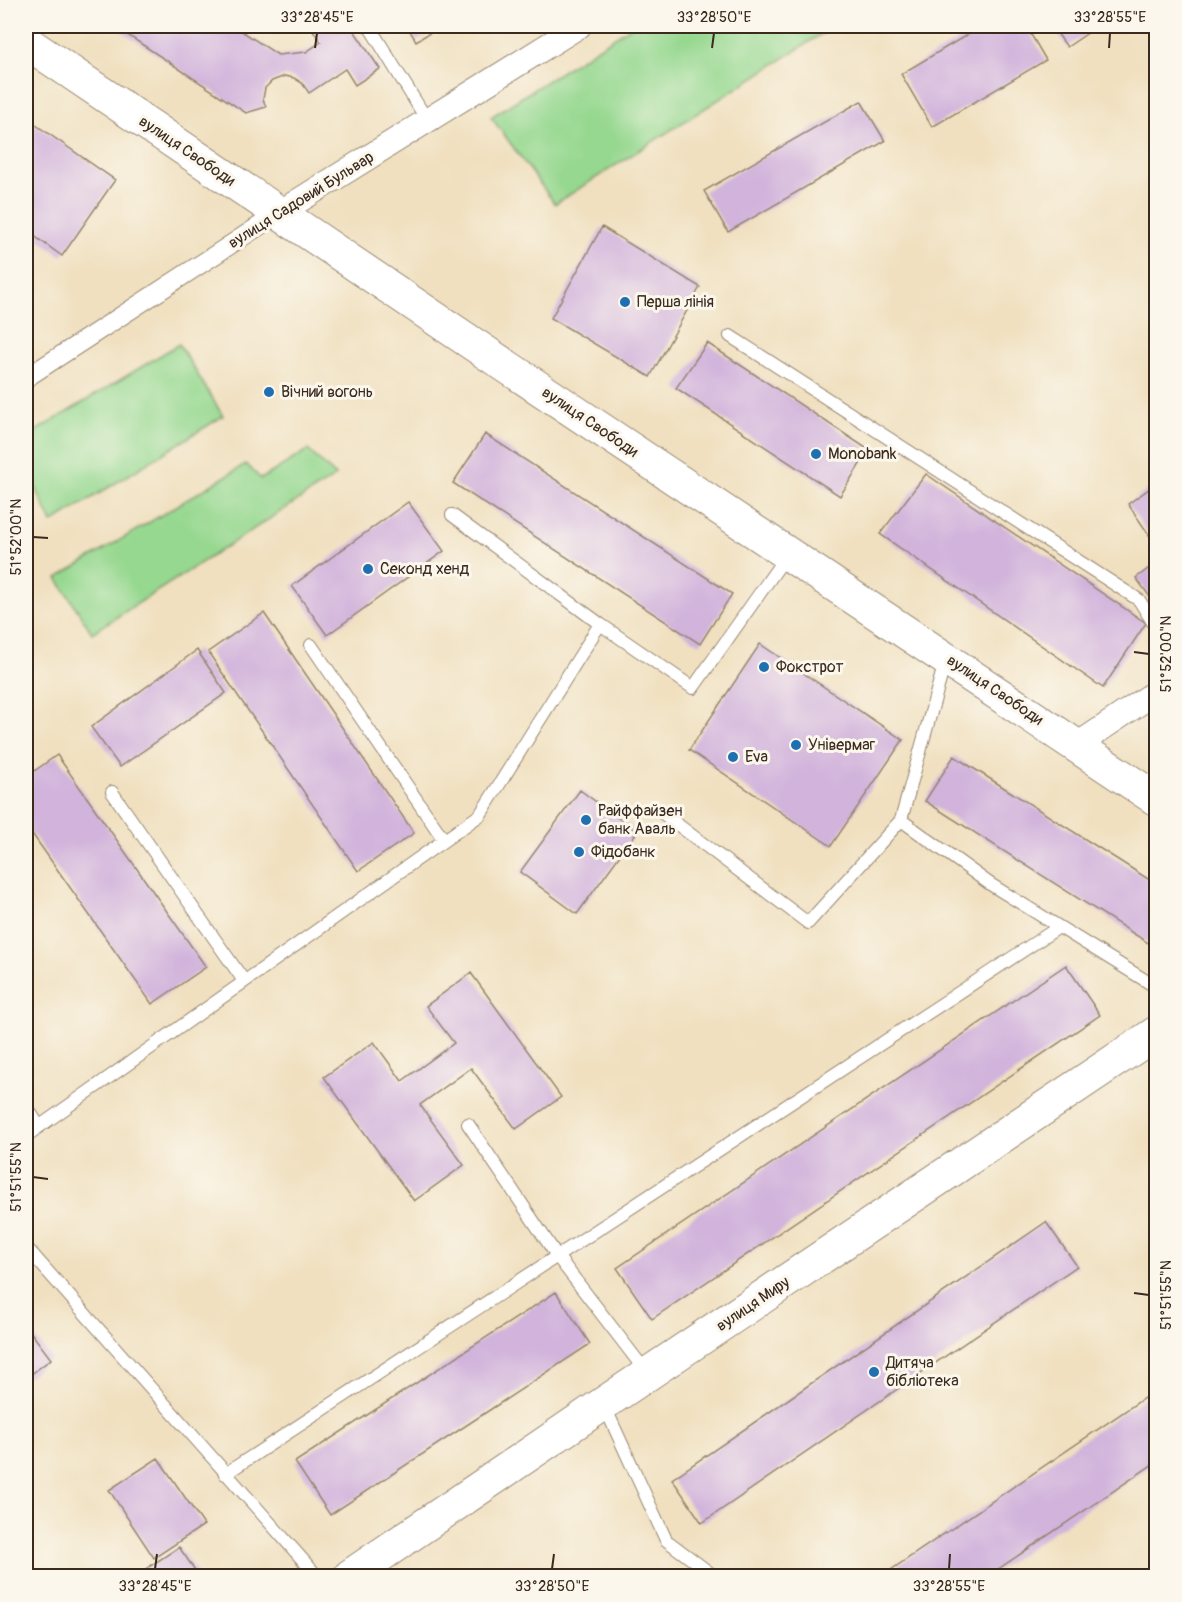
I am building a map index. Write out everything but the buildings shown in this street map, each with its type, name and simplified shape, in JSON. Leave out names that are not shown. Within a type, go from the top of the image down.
[{"type":"main road","name":"вулиця Свободи","points":[[26,42],[1156,799]]},
{"type":"main road","name":"вулиця Миру","points":[[350,1576],[1156,1033]]},
{"type":"street","name":"вулиця Садовий Бульвар","points":[[26,378],[279,213],[579,26]]},
{"type":"street","points":[[1077,745],[1156,692]]},
{"type":"lane","points":[[369,26],[427,120]]},
{"type":"lane","points":[[730,336],[1138,600],[1156,627]]},
{"type":"lane","points":[[452,515],[600,624],[693,688],[788,553]]},
{"type":"lane","points":[[26,1136],[480,815],[600,624]]},
{"type":"lane","points":[[311,645],[444,840]]},
{"type":"lane","points":[[661,812],[808,923],[902,820],[946,658]]},
{"type":"lane","points":[[112,792],[244,981]]},
{"type":"lane","points":[[902,820],[990,884],[1156,987]]},
{"type":"lane","points":[[225,1473],[1059,927]]},
{"type":"lane","points":[[26,1106],[39,1126]]},
{"type":"lane","points":[[468,1124],[557,1256],[648,1374]]},
{"type":"lane","points":[[26,1247],[317,1576]]},
{"type":"lane","points":[[603,1404],[666,1540],[714,1576]]},
{"type":"green space","points":[[632,26],[834,26],[555,204],[491,117]]},
{"type":"green space","points":[[179,344],[223,416],[52,523],[26,467],[26,437]]},
{"type":"green space","points":[[308,450],[336,476],[92,633],[57,578],[246,464],[261,479]]},
{"type":"place","name":"Перша лінія","points":[[625,302]]},
{"type":"place","name":"Вічний вогонь","points":[[269,392]]},
{"type":"place","name":"Monobank","points":[[816,454]]},
{"type":"place","name":"Секонд хенд","points":[[368,569]]},
{"type":"place","name":"Фокстрот","points":[[764,667]]},
{"type":"place","name":"Універмаг","points":[[796,745]]},
{"type":"place","name":"Eva","points":[[733,757]]},
{"type":"place","name":"Райффайзен банк Аваль","points":[[586,820]]},
{"type":"place","name":"Фідобанк","points":[[579,852]]},
{"type":"place","name":"Дитяча бібліотека","points":[[874,1372]]}]
